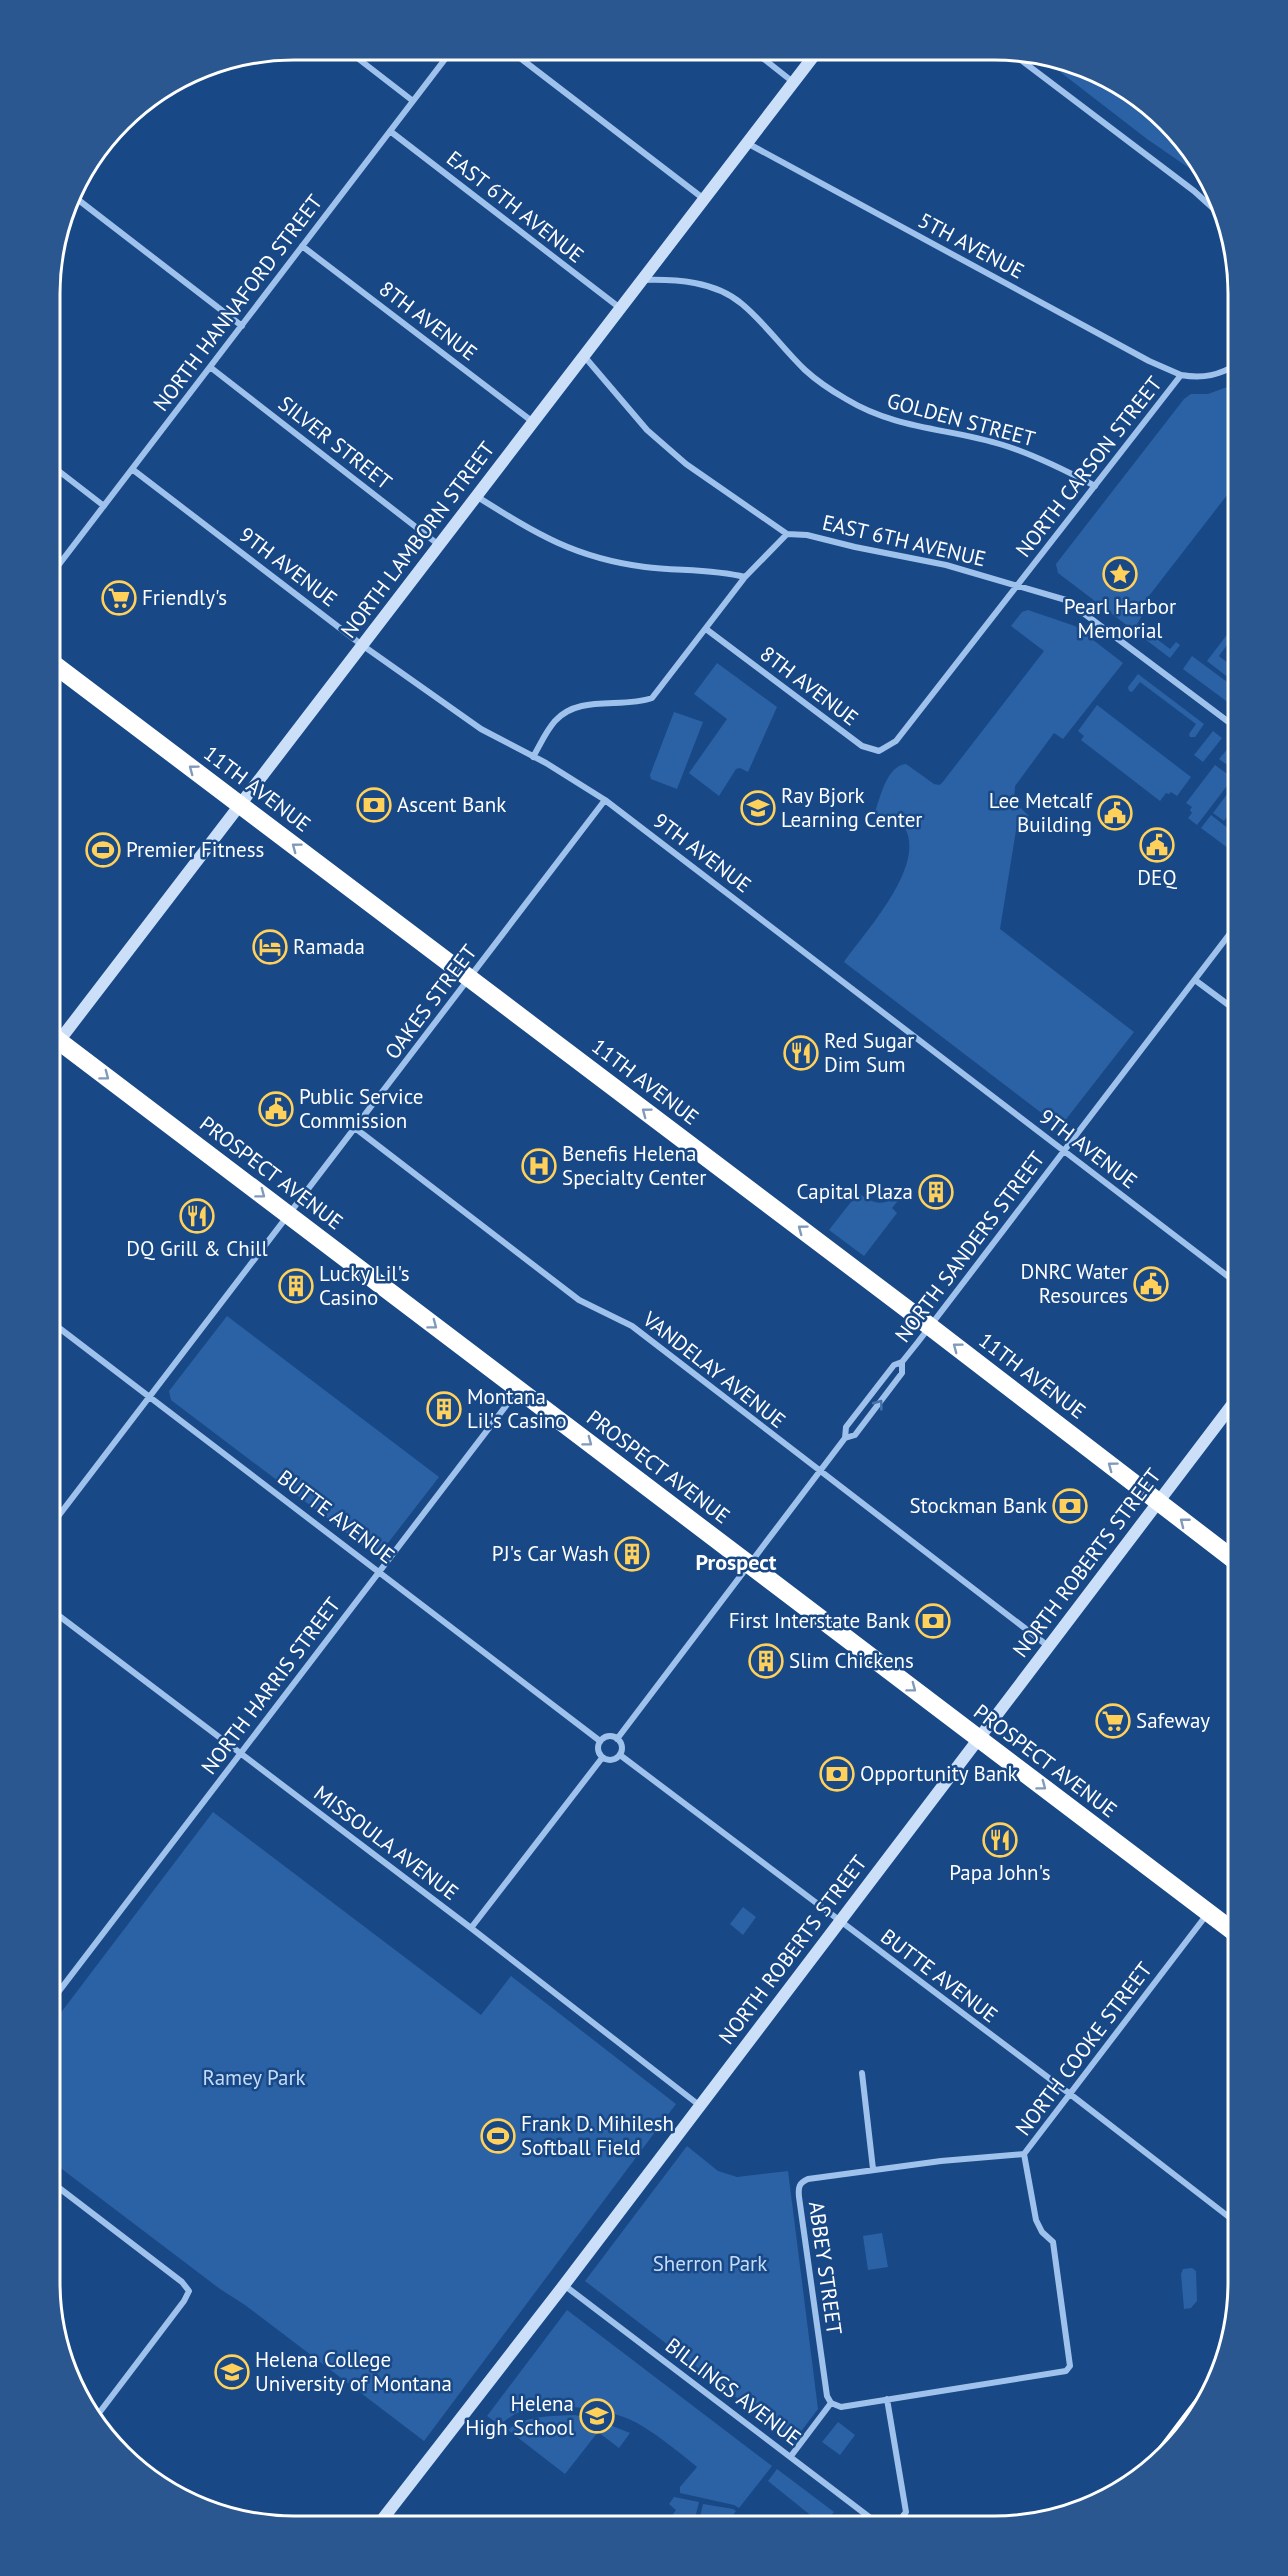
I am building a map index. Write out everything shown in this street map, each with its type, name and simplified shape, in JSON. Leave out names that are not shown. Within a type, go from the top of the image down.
[{"type":"highway","name":"11TH AVENUE","points":[[60,669],[929,1326],[1228,1555]]},
{"type":"highway","name":"PROSPECT AVENUE","points":[[60,1044],[1228,1928]]},
{"type":"street","points":[[359,60],[413,101]]},
{"type":"street","name":"NORTH HANNAFORD STREET","points":[[60,563],[445,60]]},
{"type":"street","points":[[523,60],[704,199]]},
{"type":"street","points":[[765,60],[793,82]]},
{"type":"street","name":"NORTH LAMBORN STREET","points":[[60,1034],[240,804],[810,60]]},
{"type":"street","points":[[1023,62],[1194,191],[1211,206]]},
{"type":"street","name":"EAST 6TH AVENUE","points":[[390,131],[620,308]]},
{"type":"street","name":"5TH AVENUE","points":[[747,143],[1149,361],[1181,375]]},
{"type":"street","points":[[79,201],[242,326]]},
{"type":"street","name":"8TH AVENUE","points":[[302,246],[533,422]]},
{"type":"street","name":"GOLDEN STREET","points":[[642,280],[673,279],[721,291],[741,303],[805,370],[847,400],[871,412],[917,428],[1002,444],[1038,458],[1095,486]]},
{"type":"street","name":"EAST 6TH AVENUE","points":[[584,355],[647,430],[686,464],[787,534],[807,535],[946,565],[1066,600],[1228,722]]},
{"type":"street","name":"SILVER STREET","points":[[210,367],[439,545]]},
{"type":"street","name":"NORTH CARSON STREET","points":[[896,741],[1181,375],[1207,377],[1228,370]]},
{"type":"street","name":"9TH AVENUE","points":[[132,469],[362,645],[481,729],[605,800],[1228,1276]]},
{"type":"street","points":[[60,472],[104,506]]},
{"type":"street","points":[[477,496],[529,530],[583,554],[642,566],[719,571],[745,577]]},
{"type":"street","points":[[533,757],[553,723],[569,710],[584,705],[641,702],[652,698],[745,577],[787,534]]},
{"type":"street","name":"8TH AVENUE","points":[[706,629],[862,746],[879,751],[896,741]]},
{"type":"street","name":"OAKES STREET","points":[[60,1514],[605,800]]},
{"type":"street","name":"NORTH SANDERS STREET","points":[[617,1738],[845,1438],[846,1427],[894,1365],[902,1362],[1228,936]]},
{"type":"street","points":[[1195,980],[1228,1005]]},
{"type":"street","name":"VANDELAY AVENUE","points":[[355,1128],[579,1300],[632,1326],[1048,1646]]},
{"type":"street","name":"BUTTE AVENUE","points":[[60,1328],[600,1741]]},
{"type":"street","name":"NORTH SANDERS STREET","points":[[845,1438],[855,1435],[902,1373],[902,1362]]},
{"type":"street","name":"NORTH HARRIS STREET","points":[[60,1990],[518,1389]]},
{"type":"street","name":"NORTH ROBERTS STREET","points":[[385,2516],[564,2285],[1228,1410]]},
{"type":"street","name":"MISSOULA AVENUE","points":[[60,1617],[471,1928],[699,2105]]},
{"type":"street","points":[[610,1736],[617,1738],[621,1745],[620,1755],[609,1760],[602,1758],[598,1750],[600,1741],[610,1736]]},
{"type":"street","name":"BUTTE AVENUE","points":[[620,1755],[1070,2094],[1228,2216]]},
{"type":"street","points":[[471,1928],[602,1758]]},
{"type":"street","name":"NORTH COOKE STREET","points":[[831,2403],[841,2407],[1062,2373],[1070,2366],[1053,2242],[1042,2232],[1036,2220],[1024,2154],[1208,1913]]},
{"type":"street","points":[[862,2073],[873,2169]]},
{"type":"street","name":"ABBEY STREET","points":[[831,2403],[826,2396],[798,2187],[801,2182],[873,2169],[1024,2154]]},
{"type":"street","points":[[60,2189],[182,2282],[189,2291],[184,2301],[99,2413]]},
{"type":"street","name":"BILLINGS AVENUE","points":[[564,2285],[868,2516]]},
{"type":"street","points":[[887,2399],[906,2512],[903,2516]]},
{"type":"street","points":[[791,2456],[831,2403]]},
{"type":"green space","points":[[1055,68],[1098,84],[1137,108],[1160,128],[1193,171],[1147,139]]},
{"type":"green space","points":[[1228,387],[1228,494],[1138,610],[1143,614],[1137,624],[1170,649],[1176,642],[1180,645],[1170,658],[1058,573],[1056,564],[1184,399],[1191,394],[1208,394]]},
{"type":"green space","points":[[1028,610],[1075,626],[1123,663],[1063,739],[1054,733],[1015,786],[1014,802],[1029,816],[1020,818],[1017,824],[1000,929],[1134,1032],[1060,1127],[844,962],[891,898],[907,861],[909,843],[905,828],[874,815],[885,784],[893,771],[906,764],[934,784],[942,783],[1044,651],[1011,626],[1022,612]]},
{"type":"green space","points":[[1228,633],[1228,644],[1219,656],[1228,663],[1228,677],[1207,661]]},
{"type":"green space","points":[[1192,656],[1228,683],[1228,702],[1183,669]]},
{"type":"green space","points":[[717,663],[777,707],[748,772],[740,768],[736,769],[719,796],[689,773],[727,719],[694,694]]},
{"type":"green space","points":[[1138,674],[1204,724],[1195,737],[1190,737],[1189,734],[1196,724],[1140,682],[1132,692],[1129,691],[1128,687]]},
{"type":"green space","points":[[1097,705],[1191,777],[1177,796],[1171,792],[1166,793],[1160,801],[1081,740],[1084,736],[1078,731]]},
{"type":"green space","points":[[674,712],[703,722],[677,789],[651,779],[650,775]]},
{"type":"green space","points":[[1213,731],[1222,738],[1203,762],[1194,755]]},
{"type":"green space","points":[[1228,748],[1228,766],[1219,759]]},
{"type":"green space","points":[[1215,765],[1228,774],[1228,785],[1197,825],[1188,818],[1192,813],[1190,810],[1192,807],[1186,803]]},
{"type":"green space","points":[[1228,793],[1228,815],[1224,821],[1213,813]]},
{"type":"green space","points":[[1211,815],[1228,828],[1228,848],[1201,828]]},
{"type":"green space","points":[[858,1193],[878,1202],[887,1201],[897,1194],[901,1197],[892,1208],[897,1213],[864,1256],[829,1230]]},
{"type":"green space","points":[[227,1316],[439,1477],[381,1552],[373,1553],[171,1400],[169,1391]]},
{"type":"green space","name":"Ramey Park","points":[[213,1812],[481,2015],[511,1976],[676,2104],[424,2441],[60,2168],[60,2014]]},
{"type":"green space","points":[[743,1907],[756,1917],[743,1935],[730,1924]]},
{"type":"green space","name":"Sherron Park","points":[[687,2146],[718,2171],[737,2177],[788,2171],[818,2409],[796,2438],[789,2438],[585,2281]]},
{"type":"green space","points":[[882,2233],[888,2267],[868,2270],[863,2236]]},
{"type":"green space","points":[[1192,2268],[1196,2271],[1197,2301],[1191,2308],[1184,2309],[1181,2274],[1183,2269]]},
{"type":"green space","points":[[567,2310],[772,2466],[739,2508],[680,2493],[680,2487],[697,2467],[653,2433],[625,2417],[594,2409],[559,2406],[543,2407],[515,2414],[500,2425],[487,2416]]},
{"type":"green space","points":[[575,2415],[600,2421],[630,2433],[619,2448],[598,2432],[565,2474],[508,2430],[531,2419]]},
{"type":"green space","points":[[838,2422],[855,2435],[840,2455],[822,2442]]},
{"type":"green space","points":[[777,2469],[834,2512],[831,2516],[812,2516],[768,2481]]},
{"type":"green space","points":[[674,2497],[699,2502],[696,2516],[672,2516],[676,2510],[669,2504]]},
{"type":"green space","points":[[703,2504],[736,2511],[732,2516],[700,2516]]},
{"type":"place","name":"Pearl Harbor Memorial","points":[[1120,574]]},
{"type":"place","name":"Friendly's","points":[[119,598]]},
{"type":"place","name":"Ascent Bank","points":[[374,805]]},
{"type":"place","name":"Ray Bjork Learning Center","points":[[758,808]]},
{"type":"place","name":"Lee Metcalf Building","points":[[1115,813]]},
{"type":"place","name":"DEQ","points":[[1157,845]]},
{"type":"place","name":"Premier Fitness","points":[[103,850]]},
{"type":"place","name":"Ramada","points":[[270,947]]},
{"type":"place","name":"Red Sugar Dim Sum","points":[[801,1053]]},
{"type":"place","name":"Public Service Commission","points":[[276,1109]]},
{"type":"place","name":"Benefis Helena Specialty Center","points":[[539,1166]]},
{"type":"place","name":"Capital Plaza","points":[[936,1192]]},
{"type":"place","name":"DQ Grill & Chill","points":[[197,1216]]},
{"type":"place","name":"DNRC Water Resources","points":[[1151,1284]]},
{"type":"place","name":"Lucky Lil's Casino","points":[[296,1286]]},
{"type":"place","name":"Montana Lil's Casino","points":[[444,1409]]},
{"type":"place","name":"Stockman Bank","points":[[1070,1506]]},
{"type":"place","name":"PJ's Car Wash","points":[[632,1554]]},
{"type":"place","name":"First Interstate Bank","points":[[933,1621]]},
{"type":"place","name":"Slim Chickens","points":[[766,1661]]},
{"type":"place","name":"Safeway","points":[[1113,1721]]},
{"type":"place","name":"Opportunity Bank","points":[[837,1774]]},
{"type":"place","name":"Papa John's","points":[[1000,1840]]},
{"type":"place","name":"Frank D. Mihilesh Softball Field","points":[[498,2136]]},
{"type":"place","name":"Helena College University of Montana","points":[[232,2372]]},
{"type":"place","name":"Helena High School","points":[[597,2416]]},
{"type":"district","name":"Prospect","points":[[736,1562]]}]
